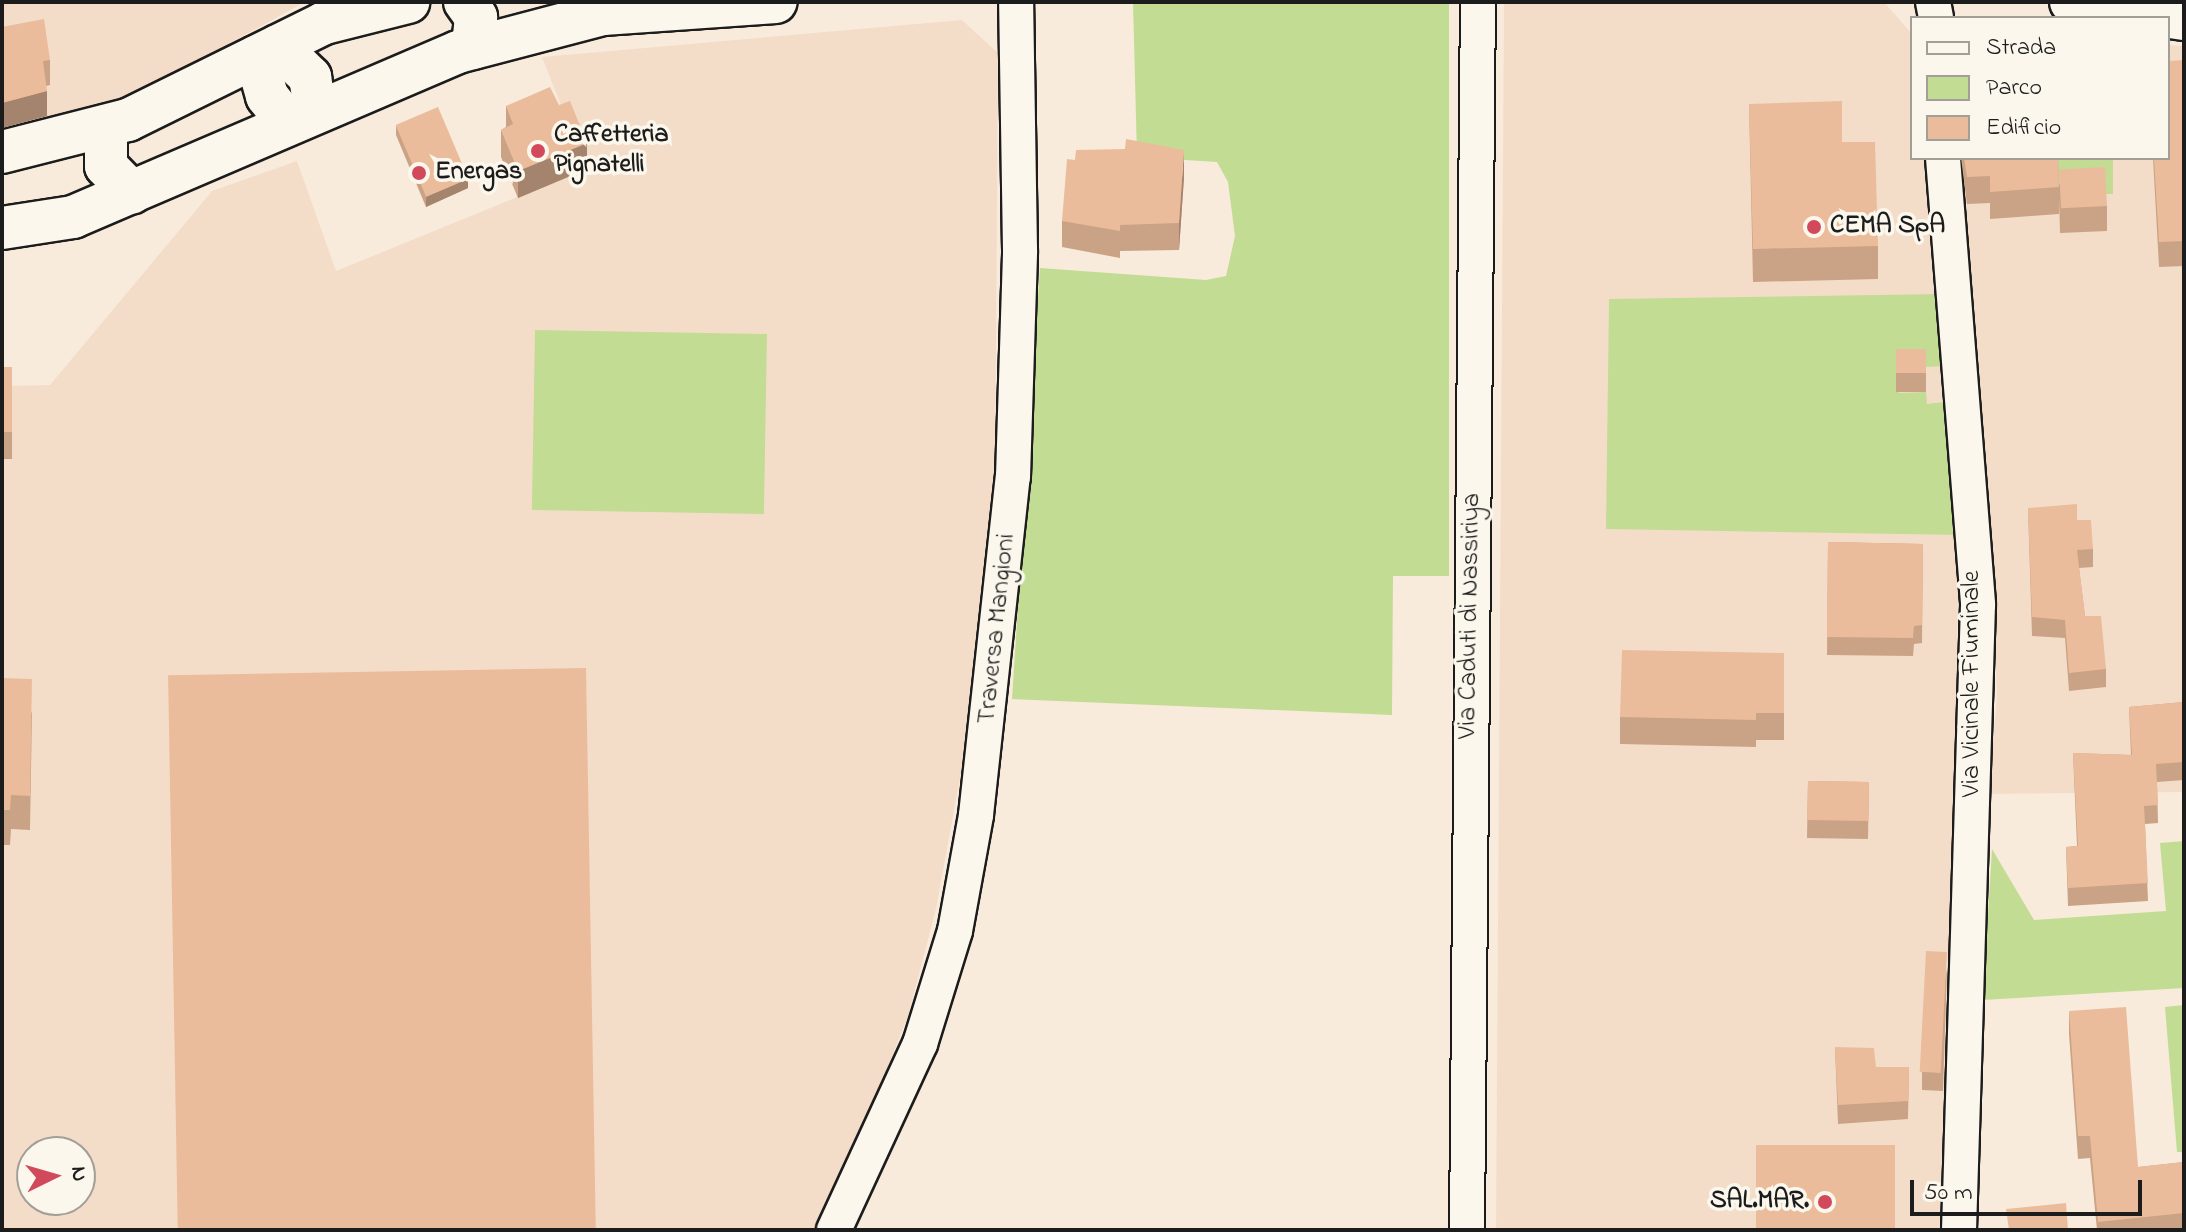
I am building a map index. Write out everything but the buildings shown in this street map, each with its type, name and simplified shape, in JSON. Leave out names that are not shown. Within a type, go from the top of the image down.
[{"type":"street","points":[[2,152],[123,120],[324,23],[408,2]]},
{"type":"street","points":[[423,2],[417,34],[454,55]]},
{"type":"street","points":[[454,55],[476,17],[465,2]]},
{"type":"street","points":[[2,228],[73,217],[301,117],[454,55],[603,14],[692,5],[776,2]]},
{"type":"street","name":"Traversa Mangioni","points":[[834,1230],[920,1044],[955,931],[976,815],[1013,477],[1020,250],[1016,2]]},
{"type":"street","name":"Via Caduti di Nassiriya","points":[[1467,1230],[1478,2]]},
{"type":"street","points":[[2071,2],[2164,16]]},
{"type":"street","points":[[267,51],[267,96],[301,117]]},
{"type":"street","points":[[123,120],[106,166],[146,187]]},
{"type":"street","points":[[123,120],[162,146],[146,187]]},
{"type":"street","name":"Via Vicinale Fiuminale","points":[[1943,160],[1978,605],[1960,1220]]},
{"type":"shaded area","points":[[2,2],[305,2],[137,94],[48,124],[2,129]]},
{"type":"shaded area","points":[[1504,2],[1884,2],[1910,32],[1910,160],[1935,160],[1959,535],[1948,1230],[1496,1230]]},
{"type":"shaded area","points":[[962,20],[998,53],[995,490],[963,761],[936,909],[908,1016],[837,1194],[817,1230],[2,1230],[2,386],[50,385],[212,191],[297,161],[336,271],[586,169],[542,57]]},
{"type":"shaded area","points":[[2170,45],[2184,46],[2184,792],[1988,794],[1997,697],[1959,160],[2170,160]]},
{"type":"green space","points":[[1133,2],[1449,2],[1449,576],[1393,576],[1392,715],[1012,699],[1040,268],[1206,280],[1226,276],[1235,236],[1228,182],[1217,162],[1137,157]]},
{"type":"green space","points":[[2056,160],[2113,160],[2113,194],[2056,194]]},
{"type":"green space","points":[[1944,294],[1949,366],[1896,368],[1899,393],[1926,392],[1927,404],[1953,401],[1963,535],[1606,529],[1609,299]]},
{"type":"green space","points":[[535,330],[767,334],[764,514],[532,510]]},
{"type":"green space","points":[[2184,841],[2184,988],[1983,1000],[1992,849],[2034,920],[2166,911],[2160,843]]},
{"type":"green space","points":[[2184,1005],[2184,1152],[2177,1152],[2165,1007]]},
{"type":"place","name":"Caffetteria Pignatelli","points":[[538,151]]},
{"type":"place","name":"Energas","points":[[419,173]]},
{"type":"place","name":"CEMA SpA","points":[[1814,227]]},
{"type":"place","name":"SAL.MAR.","points":[[1825,1202]]}]
